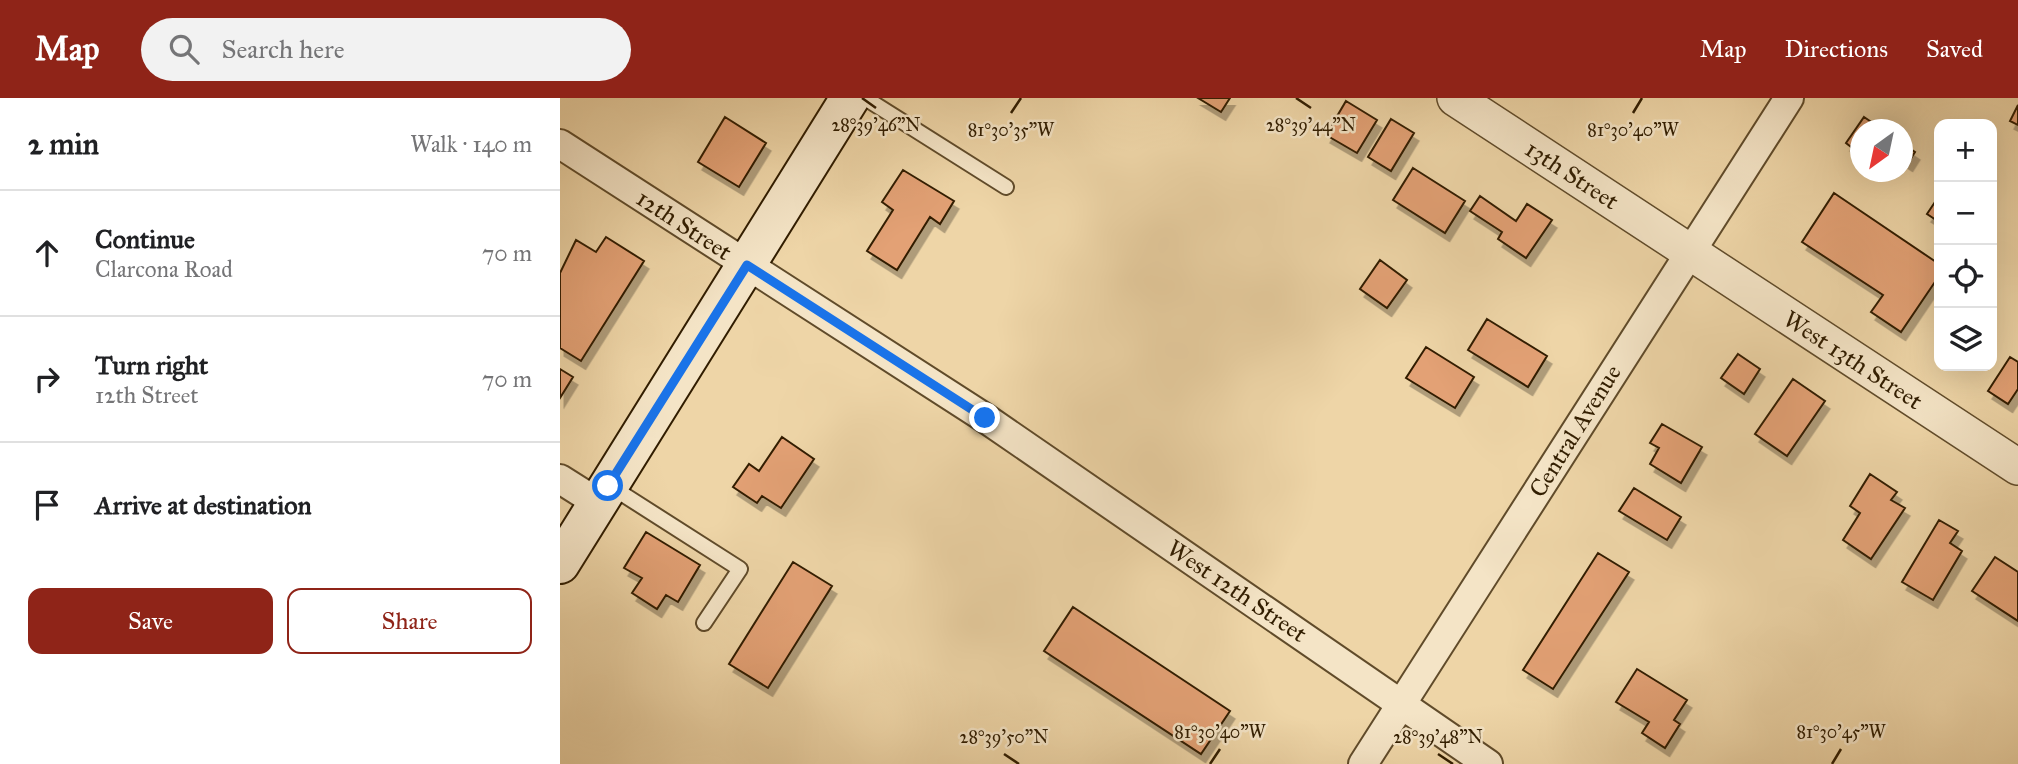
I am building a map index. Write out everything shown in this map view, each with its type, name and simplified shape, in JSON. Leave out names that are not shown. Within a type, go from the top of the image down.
[{"type":"main road","points":[[560,564],[850,98]]},
{"type":"street","name":"13th Street","points":[[1455,98],[1689,252]]},
{"type":"street","name":"Central Avenue","points":[[1363,764],[1789,98]]},
{"type":"street","name":"12th Street","points":[[560,144],[985,418]]},
{"type":"street","name":"West 13th Street","points":[[1689,252],[2018,467]]},
{"type":"street","name":"West 12th Street","points":[[985,418],[1488,764]]},
{"type":"street","points":[[560,479],[603,494]]},
{"type":"lane","points":[[865,98],[1006,187]]},
{"type":"lane","points":[[603,494],[740,569],[704,623]]},
{"type":"building","points":[[1198,98],[1230,98],[1221,112]]},
{"type":"building","points":[[1346,101],[1377,120],[1357,153],[1326,135]]},
{"type":"building","points":[[2018,105],[2018,125],[2010,121]]},
{"type":"building","points":[[725,117],[766,143],[739,187],[698,162]]},
{"type":"building","points":[[1391,119],[1414,133],[1391,171],[1368,157]]},
{"type":"building","points":[[1413,168],[1465,201],[1445,233],[1393,200]]},
{"type":"building","points":[[903,170],[954,201],[940,224],[930,217],[897,270],[867,251],[893,210],[882,202]]},
{"type":"building","points":[[1834,193],[1934,261],[1934,283],[1901,332],[1871,312],[1883,295],[1802,242]]},
{"type":"building","points":[[1480,196],[1516,221],[1527,204],[1552,220],[1526,258],[1498,239],[1502,232],[1470,211]]},
{"type":"building","points":[[1934,204],[1934,219],[1927,214]]},
{"type":"building","points":[[606,237],[644,261],[581,361],[560,348],[560,273],[576,240],[596,252]]},
{"type":"building","points":[[1380,260],[1407,280],[1387,308],[1360,289]]},
{"type":"building","points":[[1487,319],[1547,356],[1528,387],[1468,350]]},
{"type":"building","points":[[1426,347],[1474,377],[1455,408],[1406,378]]},
{"type":"building","points":[[1738,354],[1760,369],[1744,394],[1721,378]]},
{"type":"building","points":[[2010,357],[2018,362],[2018,389],[2008,404],[1988,391]]},
{"type":"building","points":[[560,369],[573,377],[560,398]]},
{"type":"building","points":[[1793,379],[1825,401],[1787,456],[1755,434]]},
{"type":"building","points":[[1662,424],[1702,447],[1681,483],[1650,464],[1659,448],[1650,443]]},
{"type":"building","points":[[782,437],[814,459],[781,508],[762,496],[757,503],[733,487],[749,464],[759,471]]},
{"type":"building","points":[[1870,474],[1897,492],[1891,500],[1905,508],[1871,559],[1843,540],[1860,513],[1850,506]]},
{"type":"building","points":[[1634,488],[1681,517],[1667,540],[1619,511]]},
{"type":"building","points":[[1939,520],[1958,531],[1950,543],[1962,551],[1933,600],[1902,582]]},
{"type":"building","points":[[646,532],[700,565],[678,602],[666,595],[657,609],[632,593],[642,578],[624,568]]},
{"type":"building","points":[[1598,553],[1629,572],[1553,689],[1523,670]]},
{"type":"building","points":[[1995,557],[2018,572],[2018,621],[1972,591]]},
{"type":"building","points":[[793,562],[832,586],[768,688],[729,664]]},
{"type":"building","points":[[1073,607],[1230,711],[1201,754],[1044,651]]},
{"type":"building","points":[[1637,669],[1687,700],[1674,720],[1680,724],[1665,748],[1642,733],[1649,722],[1616,702]]},
{"type":"route","points":[[608,486],[747,265],[985,418]]}]
